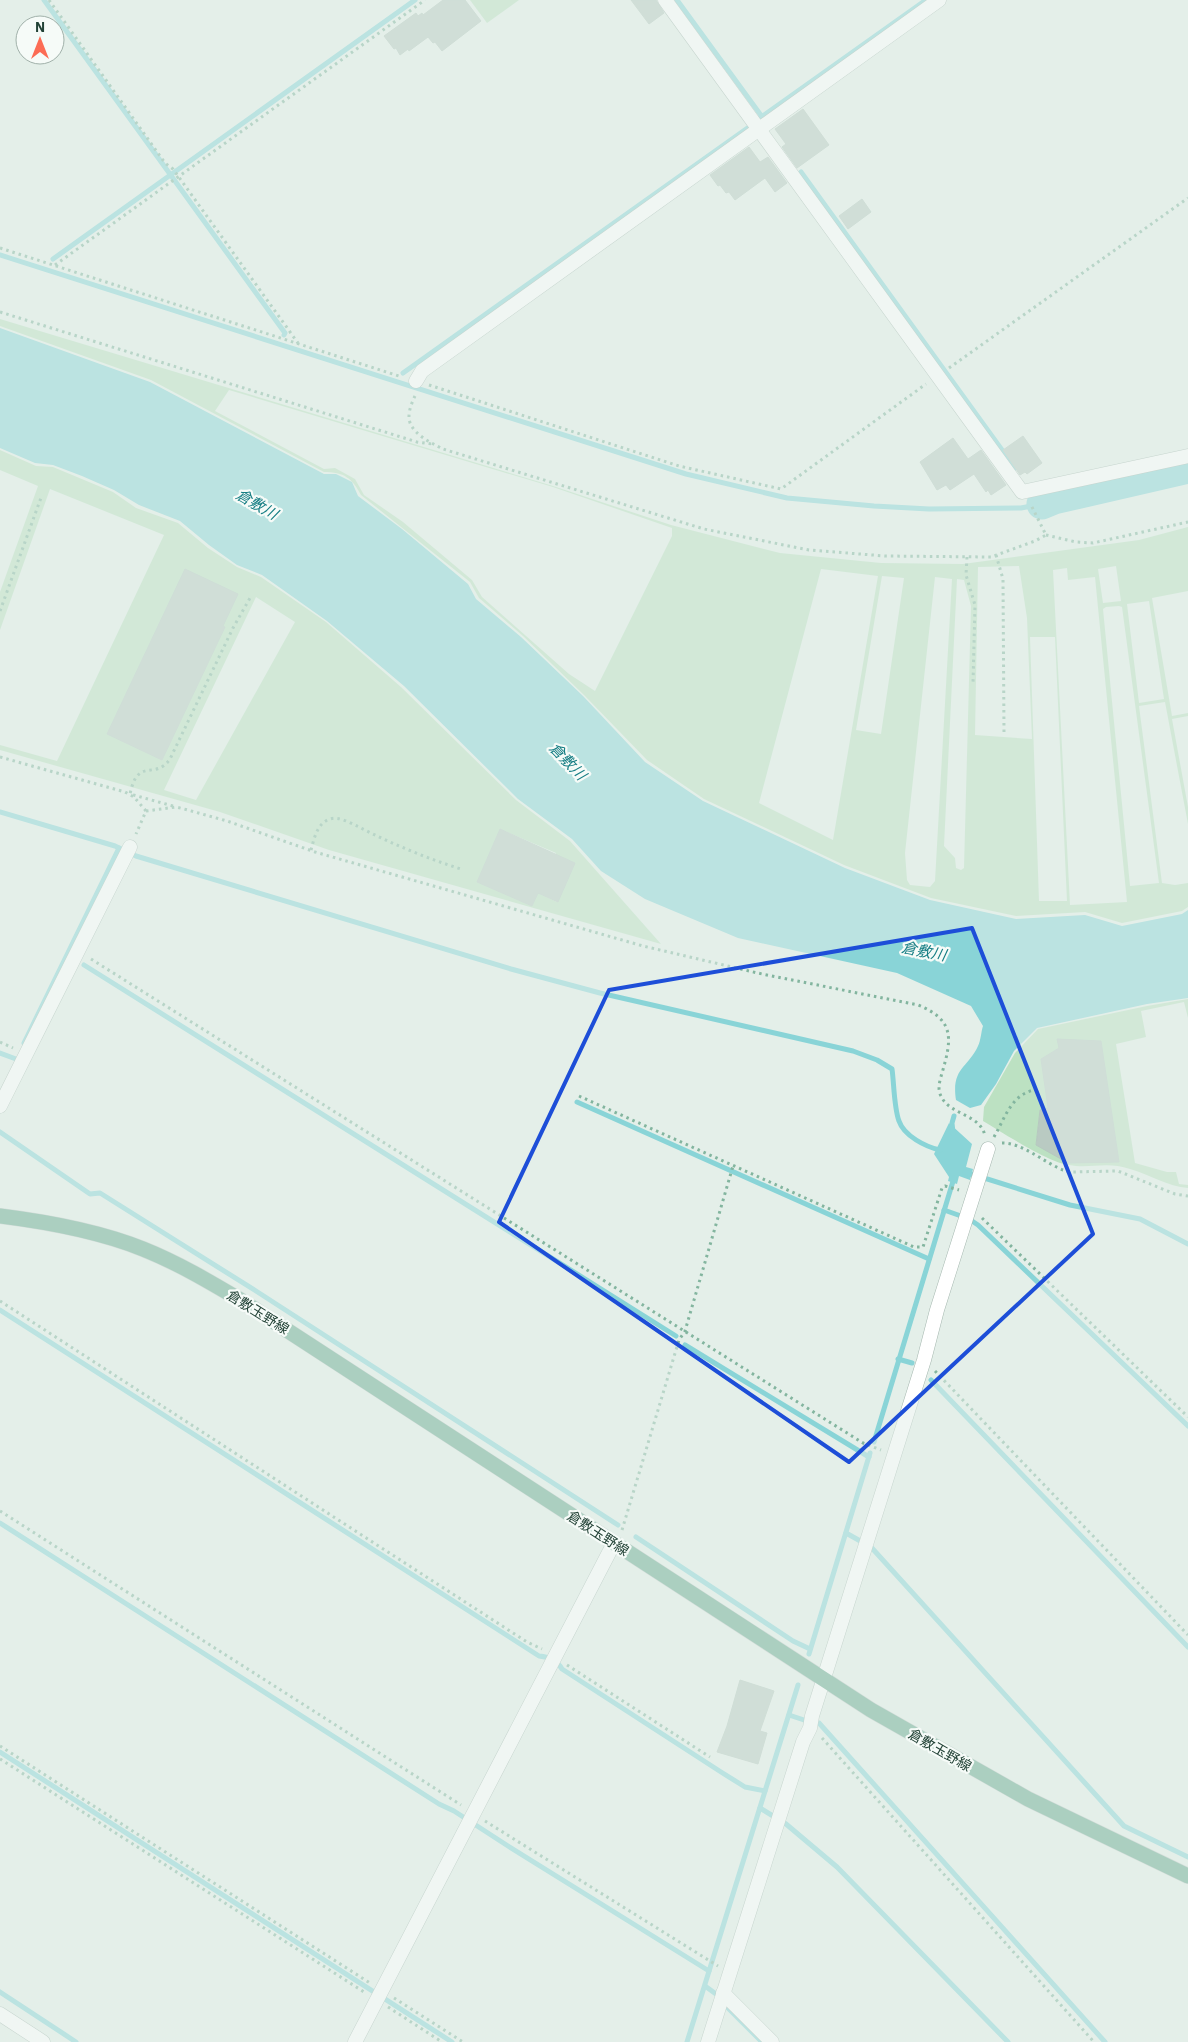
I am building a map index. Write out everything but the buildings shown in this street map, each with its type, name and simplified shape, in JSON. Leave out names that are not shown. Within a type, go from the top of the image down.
[{"type":"main road","name":"倉敷玉野線","points":[[0,1216],[84,1230],[142,1248],[194,1273],[242,1301],[823,1680],[928,1743],[1019,1794],[1188,1876]]},
{"type":"street","points":[[665,0],[943,372],[1022,492],[1188,456]]},
{"type":"street","points":[[416,387],[422,371],[939,0]]},
{"type":"street","points":[[0,1106],[127,852]]},
{"type":"street","points":[[708,2042],[803,1742],[811,1723],[988,1149]]},
{"type":"street","points":[[355,2042],[614,1543]]},
{"type":"street","points":[[723,1993],[772,2042]]},
{"type":"street","points":[[0,2014],[43,2042]]},
{"type":"path","points":[[49,0],[165,163],[173,169],[175,177],[299,344]]},
{"type":"path","points":[[55,265],[175,177],[425,0]]},
{"type":"path","points":[[0,248],[299,344],[416,387],[679,466],[781,489],[1188,198]]},
{"type":"path","points":[[0,312],[417,442],[433,444]]},
{"type":"path","points":[[416,387],[408,417],[411,425],[433,444],[443,449],[704,529],[768,543],[809,550],[885,556],[967,557],[996,555],[1046,535],[1076,542],[1093,543],[1188,522]]},
{"type":"path","points":[[0,610],[42,495]]},
{"type":"path","points":[[1034,510],[1046,535]]},
{"type":"path","points":[[996,555],[1003,579],[1004,733]]},
{"type":"path","points":[[967,557],[966,575],[975,605],[973,683]]},
{"type":"path","points":[[130,794],[134,777],[140,772],[162,767],[170,759],[233,628],[250,598]]},
{"type":"path","points":[[0,757],[227,821],[311,850],[643,946],[762,974],[900,1000],[930,1010],[942,1019],[948,1032],[948,1054],[939,1090],[941,1098],[980,1125],[984,1130],[988,1149]]},
{"type":"path","points":[[130,794],[146,811]]},
{"type":"path","points":[[146,811],[176,807]]},
{"type":"path","points":[[127,852],[146,811]]},
{"type":"path","points":[[311,850],[316,832],[330,818],[344,820],[405,850],[461,869]]},
{"type":"path","points":[[77,950],[863,1443],[877,1450],[895,1451]]},
{"type":"path","points":[[0,1042],[18,1049]]},
{"type":"path","points":[[988,1149],[1016,1099],[1024,1092],[1034,1090]]},
{"type":"path","points":[[579,1096],[733,1167],[919,1248],[923,1247],[940,1191],[945,1186],[958,1190]]},
{"type":"path","points":[[988,1149],[999,1143],[1008,1142],[1070,1172],[1118,1172],[1175,1194],[1188,1196]]},
{"type":"path","points":[[614,1543],[623,1529],[679,1340],[685,1331],[733,1167]]},
{"type":"path","points":[[969,1206],[1188,1417]]},
{"type":"path","points":[[0,1301],[527,1642],[554,1656],[710,1757]]},
{"type":"path","points":[[924,1360],[1188,1635]]},
{"type":"path","points":[[0,1511],[470,1819],[718,1966]]},
{"type":"path","points":[[811,1723],[1094,2042]]},
{"type":"path","points":[[0,1746],[380,1996],[442,2042]]},
{"type":"path","points":[[0,1759],[380,1996],[463,2042]]},
{"type":"highlighted area","points":[[972,928],[1093,1234],[849,1462],[499,1222],[609,990]]},
{"type":"green space","points":[[470,0],[519,0],[487,23]]},
{"type":"green space","points":[[0,319],[553,486],[671,525],[780,553],[881,563],[963,564],[1139,540],[1188,527],[1188,591],[1152,598],[1172,716],[1188,713],[1188,716],[1172,719],[1188,807],[1188,824],[1165,702],[1139,706],[1162,883],[1175,885],[1188,883],[1188,907],[1182,911],[1122,923],[1085,912],[1016,916],[931,898],[844,865],[704,799],[647,760],[523,636],[479,598],[470,582],[361,495],[347,477],[337,473],[324,472],[151,380],[0,326]],"holes":[[[229,390],[553,487],[672,528],[672,536],[595,691],[569,674],[482,597],[472,580],[403,522],[364,495],[355,479],[335,468],[324,469],[215,411]],[[1019,566],[1027,618],[1032,739],[975,735],[978,567]],[[1116,566],[1121,601],[1103,603],[1098,569]],[[1067,568],[1068,580],[1095,577],[1127,902],[1070,905],[1053,570]],[[821,569],[878,576],[833,840],[759,803]],[[882,576],[904,578],[881,734],[856,730]],[[935,577],[952,579],[935,881],[930,887],[910,885],[907,880],[905,853]],[[957,579],[964,580],[971,606],[964,868],[961,870],[956,868],[955,858],[944,846]],[[1149,601],[1164,699],[1139,703],[1127,604]],[[1119,606],[1122,607],[1159,883],[1130,886],[1103,609]],[[1030,637],[1055,637],[1067,901],[1039,901]]]},
{"type":"green space","points":[[0,450],[36,466],[53,467],[113,492],[136,508],[178,523],[208,548],[237,567],[261,577],[326,622],[401,687],[516,800],[570,841],[661,944],[329,850],[220,812],[0,750],[0,745],[57,761],[164,535],[50,489],[0,630],[0,592],[38,486],[0,470]],"holes":[[[256,597],[295,622],[196,800],[164,790]],[[170,601],[225,627],[162,760],[107,734]],[[500,829],[556,853],[532,906],[477,882]],[[558,856],[575,863],[557,902],[540,894]]]},
{"type":"green space","points":[[1188,999],[1188,1018],[1184,1002],[1141,1011],[1146,1037],[1116,1044],[1135,1163],[1167,1172],[1176,1172],[1179,1184],[1188,1185],[1188,1188],[1166,1183],[1122,1167],[1106,1165],[1077,1166],[1060,1163],[983,1121],[984,1107],[1015,1053],[1038,1029]],"holes":[[[1072,1040],[1101,1041],[1119,1162],[1036,1145],[1040,1110],[1048,1108],[1041,1059]]]},
{"type":"water","name":"倉敷川","points":[[0,328],[150,382],[324,474],[336,474],[352,482],[358,496],[402,529],[468,584],[476,599],[521,637],[583,696],[645,762],[703,801],[845,868],[930,900],[1016,919],[1085,915],[1122,926],[1182,914],[1188,910],[1188,998],[1147,1004],[1037,1028],[1014,1051],[996,1084],[981,1105],[970,1108],[956,1100],[955,1089],[961,1069],[978,1046],[983,1026],[971,1006],[897,973],[738,938],[645,899],[601,871],[572,839],[518,799],[404,686],[327,621],[262,575],[237,565],[180,521],[139,505],[114,490],[82,476],[53,465],[35,463],[0,448]]},
{"type":"water","points":[[949,1123],[972,1144],[966,1167],[973,1169],[970,1180],[959,1176],[957,1184],[948,1181],[949,1177],[934,1154]]},
{"type":"waterway","points":[[44,0],[285,333],[284,335]]},
{"type":"waterway","points":[[53,259],[415,0]]},
{"type":"waterway","points":[[677,0],[763,118]]},
{"type":"waterway","points":[[760,118],[926,0]]},
{"type":"waterway","points":[[403,373],[749,127]]},
{"type":"waterway","points":[[801,172],[1015,468]]},
{"type":"waterway","points":[[0,255],[686,474],[787,498],[874,506],[929,509],[1021,508],[1042,504]]},
{"type":"waterway","points":[[1042,504],[1054,499],[1188,468]]},
{"type":"waterway","points":[[0,812],[115,846],[136,856],[511,969],[600,993],[853,1051],[877,1060],[892,1069],[899,1121],[910,1136],[940,1150]]},
{"type":"waterway","points":[[24,1043],[119,848]]},
{"type":"waterway","points":[[84,965],[676,1336]]},
{"type":"waterway","points":[[0,1053],[16,1059]]},
{"type":"waterway","points":[[577,1102],[929,1259]]},
{"type":"waterway","points":[[953,1133],[952,1123],[954,1116]]},
{"type":"waterway","points":[[0,1132],[90,1194],[100,1193],[256,1291],[618,1525]]},
{"type":"waterway","points":[[965,1172],[1070,1205],[1140,1219],[1188,1244]]},
{"type":"waterway","points":[[874,1442],[954,1178]]},
{"type":"waterway","points":[[944,1210],[961,1216]]},
{"type":"waterway","points":[[969,1219],[978,1225],[1188,1426]]},
{"type":"waterway","points":[[0,1310],[539,1656],[555,1661],[562,1669],[721,1772],[745,1787],[765,1791]]},
{"type":"waterway","points":[[685,1345],[869,1457]]},
{"type":"waterway","points":[[898,1359],[912,1363]]},
{"type":"waterway","points":[[931,1380],[1188,1647]]},
{"type":"waterway","points":[[809,1654],[870,1453]]},
{"type":"waterway","points":[[0,1523],[439,1804],[454,1811],[709,1971]]},
{"type":"waterway","points":[[846,1533],[871,1547],[1124,1826],[1188,1857]]},
{"type":"waterway","points":[[636,1537],[793,1641],[810,1649]]},
{"type":"waterway","points":[[687,2042],[798,1685]]},
{"type":"waterway","points":[[789,1715],[819,1723],[1105,2042]]},
{"type":"waterway","points":[[0,1752],[452,2042]]},
{"type":"waterway","points":[[760,1808],[786,1824],[837,1867],[1008,2042]]},
{"type":"waterway","points":[[705,1986],[716,1994]]},
{"type":"waterway","points":[[0,1992],[76,2042]]},
{"type":"waterway","points":[[727,2007],[762,2042]]}]
